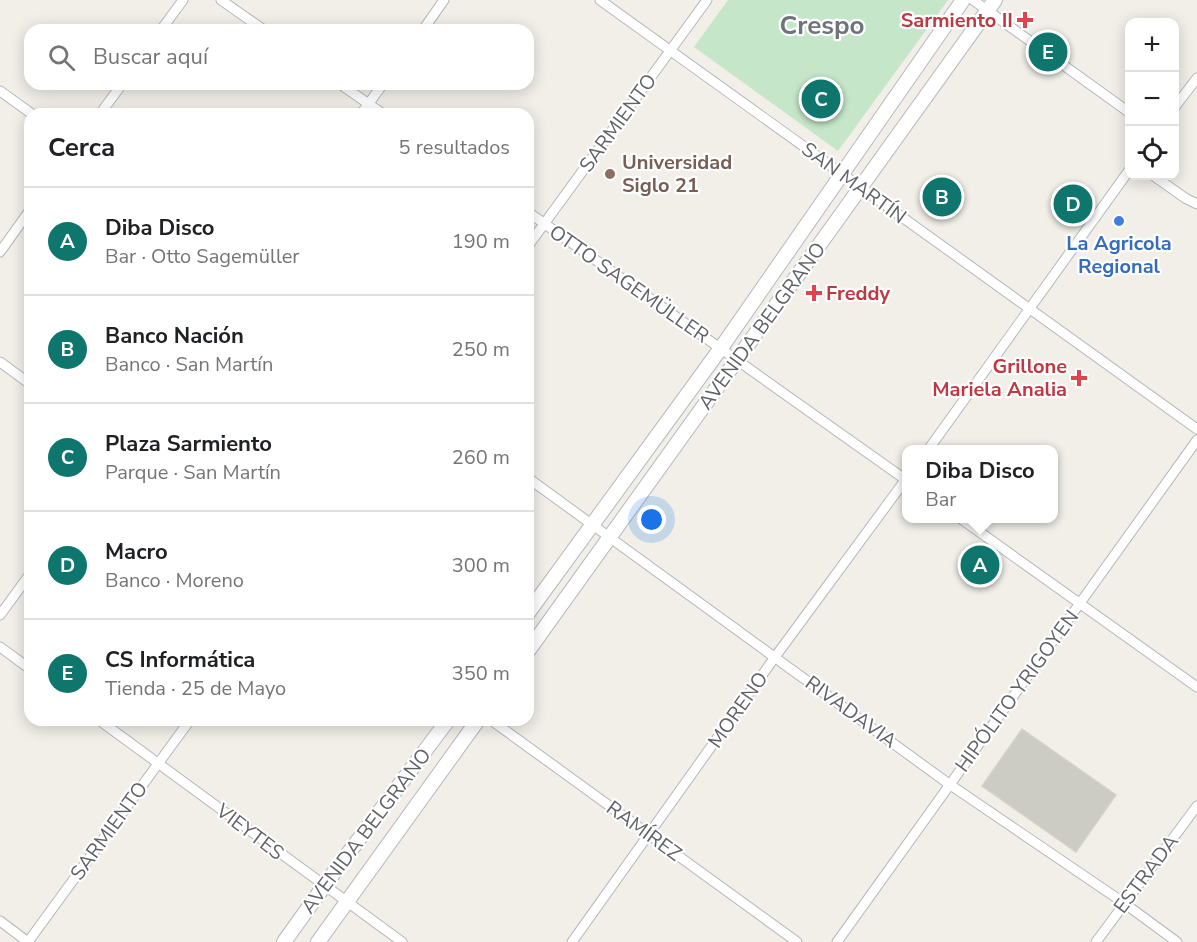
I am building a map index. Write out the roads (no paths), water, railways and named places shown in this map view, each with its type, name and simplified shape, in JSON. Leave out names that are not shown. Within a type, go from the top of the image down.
[{"type":"street","points":[[165,24],[183,0]]},
{"type":"street","points":[[221,0],[255,24]]},
{"type":"street","points":[[427,24],[444,0]]},
{"type":"street","name":"SAN MARTÍN","points":[[600,0],[1197,429]]},
{"type":"street","name":"SARMIENTO","points":[[534,238],[707,0]]},
{"type":"street","name":"AVENIDA BELGRANO","points":[[534,604],[721,348],[963,0]]},
{"type":"street","points":[[973,0],[991,5],[1125,109]]},
{"type":"street","name":"AVENIDA BELGRANO","points":[[534,643],[991,5]]},
{"type":"street","points":[[1179,101],[1197,78]]},
{"type":"street","points":[[104,108],[118,90]]},
{"type":"street","points":[[348,90],[374,108]]},
{"type":"street","points":[[365,108],[378,90]]},
{"type":"street","points":[[0,91],[24,108]]},
{"type":"street","points":[[932,445],[1125,177]]},
{"type":"street","points":[[1160,180],[1197,204]]},
{"type":"street","name":"OTTO SAGEMÜLLER","points":[[534,217],[902,477]]},
{"type":"street","points":[[0,252],[24,218]]},
{"type":"street","points":[[0,362],[24,380]]},
{"type":"street","name":"HIPÓLITO YRIGOYEN","points":[[837,942],[1197,440]]},
{"type":"street","name":"RIVADAVIA","points":[[534,482],[949,784],[1124,903],[1177,942]]},
{"type":"street","name":"MORENO","points":[[572,942],[775,657],[902,485]]},
{"type":"street","points":[[966,523],[1197,687]]},
{"type":"street","points":[[0,615],[24,581]]},
{"type":"street","points":[[0,647],[24,665]]},
{"type":"street","name":"VIEYTES","points":[[107,726],[402,942]]},
{"type":"street","name":"SARMIENTO","points":[[28,942],[186,726]]},
{"type":"street","name":"AVENIDA BELGRANO","points":[[284,942],[444,726]]},
{"type":"street","name":"AVENIDA BELGRANO","points":[[318,942],[474,726]]},
{"type":"street","name":"RAMÍREZ","points":[[498,726],[797,942]]},
{"type":"street","name":"ESTRADA","points":[[1096,942],[1197,806]]},
{"type":"street","points":[[0,921],[28,942]]},
{"type":"place","name":"Sarmiento II","points":[[1025,20]]},
{"type":"place","name":"CS Informática","points":[[1048,52]]},
{"type":"place","name":"Plaza Sarmiento","points":[[821,99]]},
{"type":"place","name":"Universidad Siglo 21","points":[[610,174]]},
{"type":"place","name":"Banco Nación","points":[[942,197]]},
{"type":"place","name":"Macro","points":[[1073,204]]},
{"type":"place","name":"La Agricola Regional","points":[[1119,221]]},
{"type":"place","name":"Freddy","points":[[814,293]]},
{"type":"place","name":"Grillone Mariela Analia","points":[[1079,378]]},
{"type":"place","name":"Diba Disco","points":[[980,565]]},
{"type":"district","name":"Crespo","points":[[822,25]]}]
